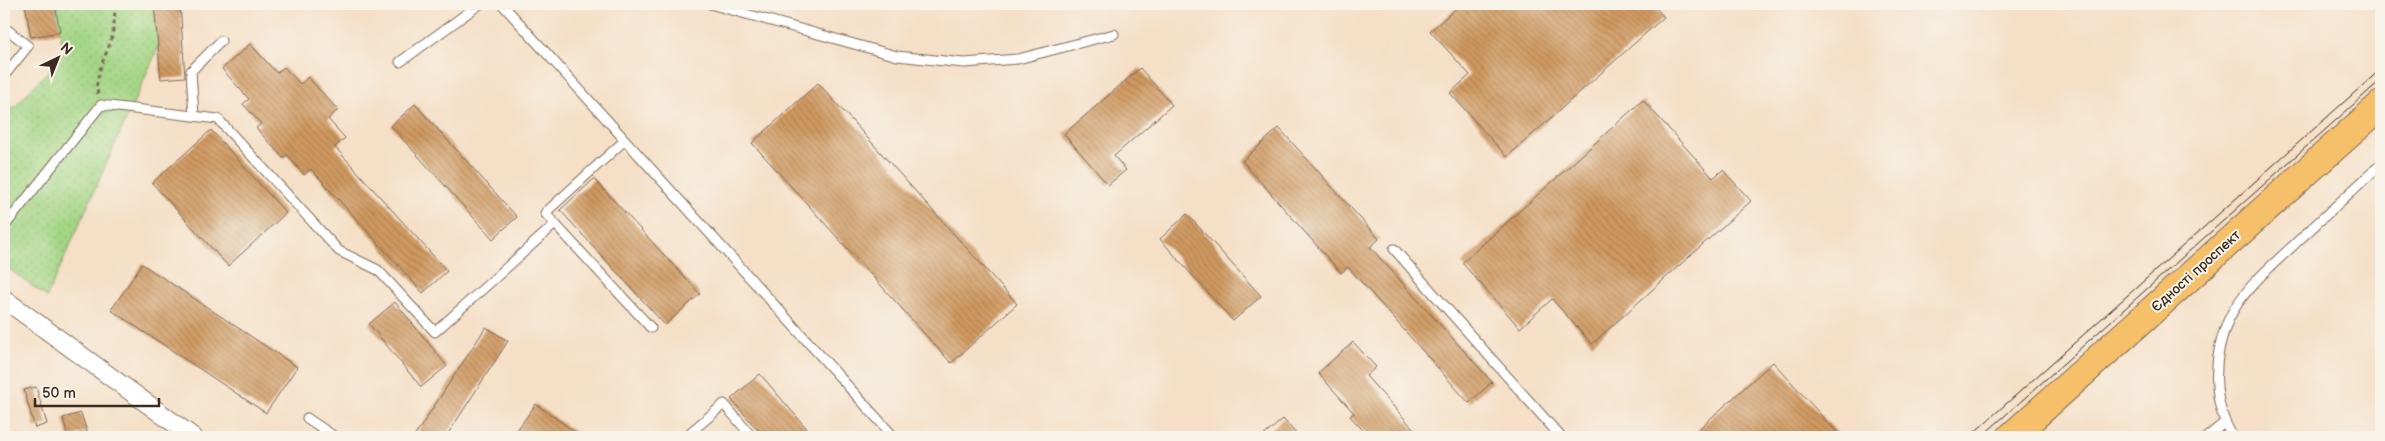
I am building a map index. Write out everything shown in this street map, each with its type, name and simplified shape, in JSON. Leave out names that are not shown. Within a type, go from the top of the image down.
[{"type":"main road","name":"Єдності проспект","points":[[2011,437],[2381,105]]},
{"type":"street","points":[[4,298],[193,437]]},
{"type":"lane","points":[[400,62],[480,4]]},
{"type":"lane","points":[[502,4],[624,141],[894,437]]},
{"type":"lane","points":[[710,4],[897,56],[964,63],[1018,59],[1114,34]]},
{"type":"lane","points":[[4,26],[28,46],[4,76]]},
{"type":"lane","points":[[194,116],[191,71],[221,41]]},
{"type":"lane","points":[[4,227],[100,105],[218,119],[339,251],[378,270],[435,332],[555,224]]},
{"type":"lane","points":[[624,141],[545,213],[651,328]]},
{"type":"lane","points":[[2233,437],[2224,423],[2216,394],[2219,356],[2228,320],[2253,284],[2381,164]]},
{"type":"lane","points":[[1394,250],[1561,437]]},
{"type":"lane","points":[[685,437],[724,404],[752,437]]},
{"type":"lane","points":[[307,418],[335,437]]},
{"type":"lane","points":[[2206,437],[2224,423]]},
{"type":"path","points":[[100,105],[96,89],[113,30],[115,4]]},
{"type":"green space","points":[[55,4],[154,4],[158,48],[47,297],[4,265],[4,102],[13,109],[64,54]]},
{"type":"building","points":[[25,4],[55,4],[60,32],[31,37]]},
{"type":"building","points":[[154,4],[180,4],[185,77],[161,79]]},
{"type":"building","points":[[1461,4],[1652,4],[1664,17],[1507,157],[1450,93],[1470,75],[1430,31]]},
{"type":"building","points":[[250,44],[277,73],[284,67],[300,84],[308,77],[338,110],[328,119],[345,138],[335,147],[447,271],[423,293],[311,169],[304,175],[287,155],[283,158],[256,128],[261,124],[243,104],[249,99],[222,69]]},
{"type":"building","points":[[1140,68],[1172,105],[1114,156],[1126,170],[1108,185],[1064,134]]},
{"type":"building","points":[[818,83],[1017,304],[951,363],[752,143]]},
{"type":"building","points":[[1643,100],[1713,178],[1723,170],[1751,201],[1592,344],[1552,299],[1520,328],[1462,263]]},
{"type":"building","points":[[415,104],[517,217],[493,239],[391,126]]},
{"type":"building","points":[[1279,128],[1379,239],[1370,247],[1492,382],[1469,403],[1348,267],[1341,273],[1242,161]]},
{"type":"building","points":[[211,130],[286,213],[228,266],[152,183]]},
{"type":"building","points":[[594,179],[700,294],[665,325],[560,210]]},
{"type":"building","points":[[1187,214],[1261,296],[1233,321],[1160,239]]},
{"type":"building","points":[[142,264],[297,367],[266,413],[111,310]]},
{"type":"building","points":[[395,302],[447,366],[421,387],[369,324]]},
{"type":"building","points":[[486,327],[508,341],[446,437],[414,437]]},
{"type":"building","points":[[1353,342],[1376,367],[1366,376],[1421,437],[1369,437],[1350,416],[1354,413],[1318,373]]},
{"type":"building","points":[[1773,362],[1841,437],[1690,437]]},
{"type":"building","points":[[760,374],[814,437],[764,437],[731,399]]},
{"type":"building","points":[[36,387],[47,424],[35,428],[24,390]]},
{"type":"building","points":[[536,404],[582,437],[512,437]]},
{"type":"building","points":[[81,413],[87,432],[68,437],[63,418]]},
{"type":"building","points":[[1283,419],[1299,437],[1262,437]]},
{"type":"tram line","points":[[1969,437],[2381,69]]},
{"type":"tram line","points":[[1981,437],[2381,80]]}]
